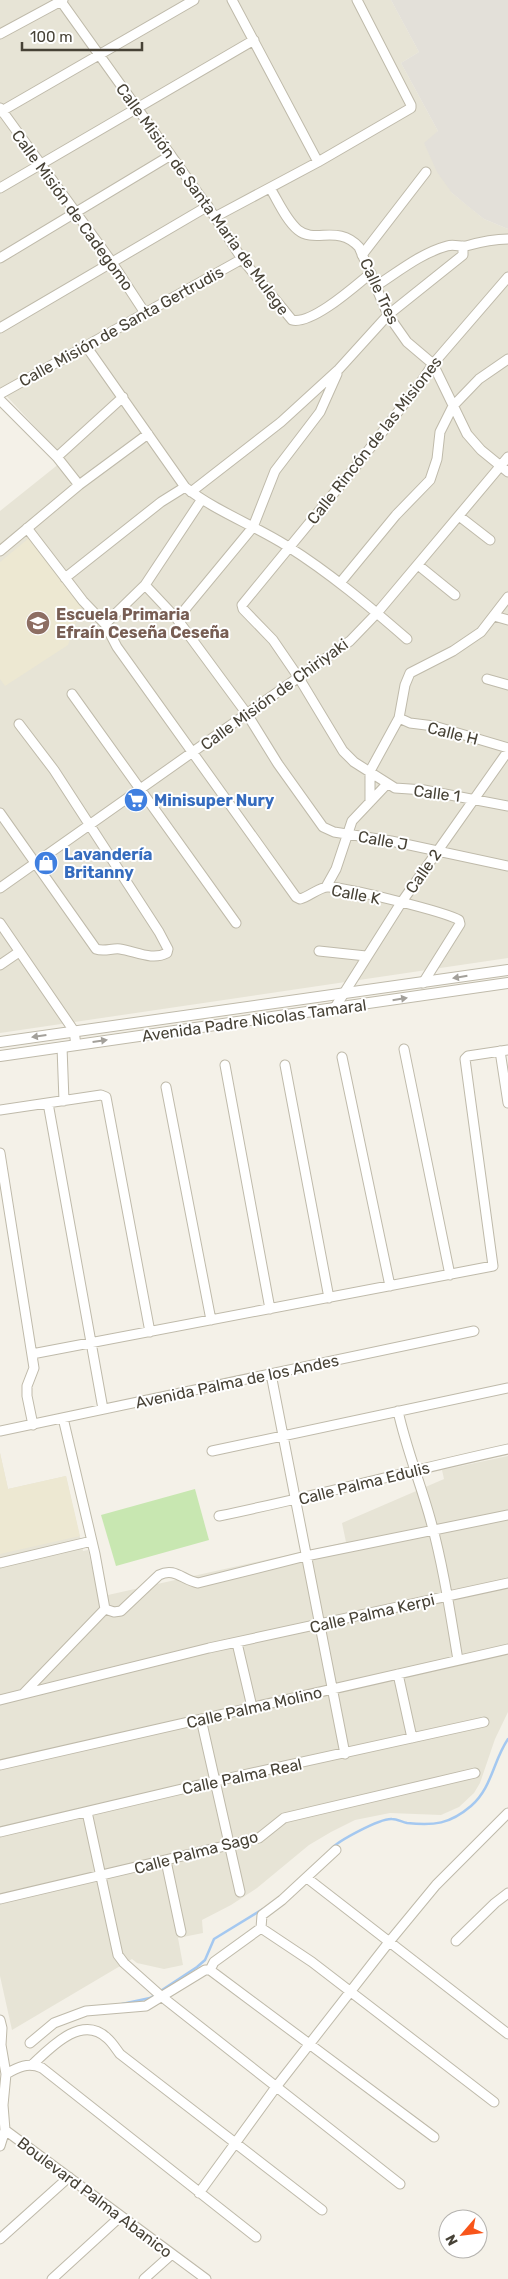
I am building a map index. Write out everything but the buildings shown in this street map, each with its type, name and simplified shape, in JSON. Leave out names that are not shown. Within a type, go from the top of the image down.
[{"type":"street","points":[[0,34],[61,0]]},
{"type":"street","name":"Calle Misión de Santa Maria de Mulege","points":[[61,0],[208,206],[242,258],[275,302],[292,320],[297,322],[330,305],[371,274]]},
{"type":"street","points":[[1,110],[194,0]]},
{"type":"street","points":[[233,0],[318,162]]},
{"type":"street","points":[[215,217],[407,112],[411,104],[357,0]]},
{"type":"street","points":[[0,188],[254,40]]},
{"type":"street","name":"Calle Misión de Cadegomo","points":[[1,110],[111,261],[145,313]]},
{"type":"street","points":[[0,258],[171,155]]},
{"type":"street","points":[[362,254],[426,172]]},
{"type":"street","name":"Calle Tres","points":[[270,188],[280,206],[299,232],[342,235],[352,239],[362,254],[388,315],[406,342],[433,364],[473,442],[504,469]]},
{"type":"street","points":[[0,328],[111,261],[208,206]]},
{"type":"street","points":[[376,286],[432,251],[454,244],[463,246],[486,240],[508,238]]},
{"type":"street","points":[[65,578],[161,502],[188,489],[281,422],[339,369],[388,315],[463,255],[463,246]]},
{"type":"street","name":"Calle Misión de Santa Gertrudis","points":[[0,394],[242,258]]},
{"type":"street","name":"Calle Rincón de las Misiones","points":[[242,604],[391,421],[433,364],[508,277]]},
{"type":"street","points":[[86,346],[188,489],[202,499],[289,547],[340,583],[407,639]]},
{"type":"street","points":[[340,583],[396,515],[430,480],[437,459],[440,432],[453,406],[479,379],[508,359]]},
{"type":"street","points":[[177,620],[253,526],[276,471],[320,412],[339,369]]},
{"type":"street","points":[[57,458],[123,397]]},
{"type":"street","points":[[0,400],[57,458],[79,486]]},
{"type":"street","points":[[0,550],[79,486],[148,434]]},
{"type":"street","name":"Calle Misión de Chiriyaki","points":[[0,888],[350,641],[377,613],[459,516],[504,469],[508,457]]},
{"type":"street","points":[[105,624],[145,585],[202,499]]},
{"type":"street","points":[[459,516],[490,540]]},
{"type":"street","points":[[26,528],[83,601],[105,624],[118,647],[194,752]]},
{"type":"street","points":[[418,565],[455,595]]},
{"type":"street","name":"Calle J","points":[[145,585],[177,620],[246,714],[323,826],[334,832],[438,850],[508,866]]},
{"type":"street","points":[[370,802],[370,771],[399,718],[405,685],[410,673],[453,651],[480,632],[508,597]]},
{"type":"street","name":"Calle 1","points":[[242,604],[243,609],[272,640],[299,678],[343,751],[354,762],[395,788],[424,790],[476,798],[508,806]]},
{"type":"street","points":[[494,616],[508,620]]},
{"type":"street","points":[[487,679],[508,685]]},
{"type":"street","points":[[72,694],[236,923]]},
{"type":"street","name":"Calle H","points":[[399,718],[410,723],[434,726],[508,749]]},
{"type":"street","points":[[0,813],[96,948],[100,950],[117,949],[140,955],[162,955],[167,953],[168,949],[159,932],[54,770],[19,724]]},
{"type":"street","name":"Calle 2","points":[[334,1009],[401,903],[476,798],[508,749]]},
{"type":"street","name":"Calle K","points":[[194,752],[296,897],[300,899],[326,887],[401,903],[459,920],[460,924],[422,983]]},
{"type":"street","points":[[326,887],[336,869],[346,834],[352,821],[387,784]]},
{"type":"street","points":[[0,923],[74,1032],[76,1045]]},
{"type":"street","points":[[319,951],[366,956]]},
{"type":"street","points":[[0,965],[19,952]]},
{"type":"street","name":"Avenida Padre Nicolas Tamaral","points":[[0,1042],[508,970]]},
{"type":"street","name":"Avenida Padre Nicolas Tamaral","points":[[0,1056],[508,983]]},
{"type":"street","points":[[62,1047],[64,1100]]},
{"type":"street","points":[[404,1049],[450,1275]]},
{"type":"street","points":[[32,1354],[493,1266],[466,1059],[468,1056],[504,1050],[508,1103]]},
{"type":"street","points":[[342,1057],[390,1286]]},
{"type":"street","points":[[225,1065],[270,1309]]},
{"type":"street","points":[[285,1065],[329,1298]]},
{"type":"street","points":[[166,1087],[211,1320]]},
{"type":"street","points":[[0,1110],[101,1095],[106,1097],[150,1332]]},
{"type":"street","points":[[48,1103],[103,1410]]},
{"type":"street","points":[[0,1153],[34,1368],[27,1396],[33,1424]]},
{"type":"street","name":"Avenida Palma de los Andes","points":[[0,1432],[474,1331]]},
{"type":"street","points":[[271,1374],[345,1754]]},
{"type":"street","points":[[212,1451],[508,1388]]},
{"type":"street","points":[[398,1412],[433,1530],[458,1660]]},
{"type":"street","points":[[63,1418],[92,1541],[105,1609]]},
{"type":"street","name":"Calle Palma Edulis","points":[[219,1516],[295,1500],[508,1449]]},
{"type":"street","points":[[105,1609],[114,1612],[121,1611],[159,1575],[166,1572],[173,1571],[188,1581],[198,1583],[306,1556],[508,1515]]},
{"type":"street","points":[[0,1563],[92,1541]]},
{"type":"street","name":"Calle Palma Kerpi","points":[[0,1700],[190,1652],[508,1583]]},
{"type":"street","points":[[23,1694],[105,1609]]},
{"type":"street","points":[[236,1643],[252,1707]]},
{"type":"street","name":"Calle Palma Molino","points":[[0,1765],[508,1649]]},
{"type":"street","points":[[398,1674],[412,1738]]},
{"type":"street","points":[[201,1719],[240,1892]]},
{"type":"street","name":"Calle Palma Real","points":[[0,1832],[216,1781],[484,1722]]},
{"type":"street","name":"Calle Palma Sago","points":[[0,1899],[230,1845],[263,1836],[284,1818],[475,1773]]},
{"type":"street","points":[[87,1812],[118,1955],[124,1963],[276,2087],[400,2184]]},
{"type":"street","points":[[199,2193],[276,2087],[389,1942],[436,1885],[508,1813]]},
{"type":"street","points":[[210,1970],[214,1962],[261,1928],[262,1915],[307,1878],[336,1850]]},
{"type":"street","points":[[166,1861],[181,1932]]},
{"type":"street","points":[[307,1878],[508,2034]]},
{"type":"street","points":[[456,1941],[508,1893]]},
{"type":"street","points":[[261,1928],[312,1962],[494,2102]]},
{"type":"street","points":[[30,2043],[54,2023],[86,2011],[146,2006],[158,1992],[205,1970],[210,1970],[434,2137]]},
{"type":"street","name":"Boulevard Palma Abanico","points":[[0,2020],[0,2045],[6,2074],[3,2105],[5,2130],[206,2279]]},
{"type":"street","points":[[6,2074],[17,2068],[33,2064],[56,2042],[70,2033],[94,2030],[107,2037],[120,2054],[322,2210]]},
{"type":"street","points":[[33,2064],[42,2068],[256,2236]]},
{"type":"street","points":[[0,2146],[5,2130]]},
{"type":"street","points":[[0,2239],[69,2177]]},
{"type":"street","points":[[52,2279],[121,2216]]},
{"type":"street","points":[[144,2279],[172,2254]]},
{"type":"shaded area","points":[[0,0],[391,0],[419,52],[401,63],[438,131],[432,138],[452,193],[484,219],[508,229],[508,958],[0,1033],[0,511],[65,459],[0,389]]},
{"type":"shaded area","points":[[391,0],[508,0],[508,229],[484,219],[469,207],[452,193],[437,172],[424,143],[438,131],[401,63],[419,52]]},
{"type":"shaded area","name":"Escuela Primaria Efraín Ceseña Ceseña","points":[[29,538],[83,601],[68,645],[5,686],[0,679],[0,562]]},
{"type":"shaded area","points":[[0,1453],[8,1489],[66,1476],[83,1551],[88,1550],[99,1597],[346,1542],[342,1523],[444,1479],[442,1470],[508,1456],[508,1712],[495,1739],[480,1783],[474,1793],[459,1807],[441,1815],[390,1813],[355,1820],[331,1832],[309,1845],[257,1888],[231,1905],[202,1920],[203,1933],[178,1938],[183,1965],[164,1969],[137,1963],[132,1959],[12,2030],[0,1976]]},
{"type":"shaded area","points":[[0,1453],[8,1489],[66,1476],[80,1536],[0,1554]]},
{"type":"green space","points":[[195,1489],[209,1540],[116,1566],[101,1515]]},
{"type":"waterway","points":[[331,1849],[378,1822],[394,1819],[407,1823],[434,1824],[456,1817],[471,1806],[484,1791],[508,1739]]},
{"type":"waterway","points":[[159,1992],[205,1960],[214,1939],[263,1909]]},
{"type":"waterway","points":[[122,2004],[150,1998],[155,1995]]},
{"type":"place","name":"Escuela Primaria Efraín Ceseña Ceseña","points":[[38,623]]},
{"type":"place","name":"Minisuper Nury","points":[[136,800]]},
{"type":"place","name":"Lavandería Britanny","points":[[46,863]]}]
